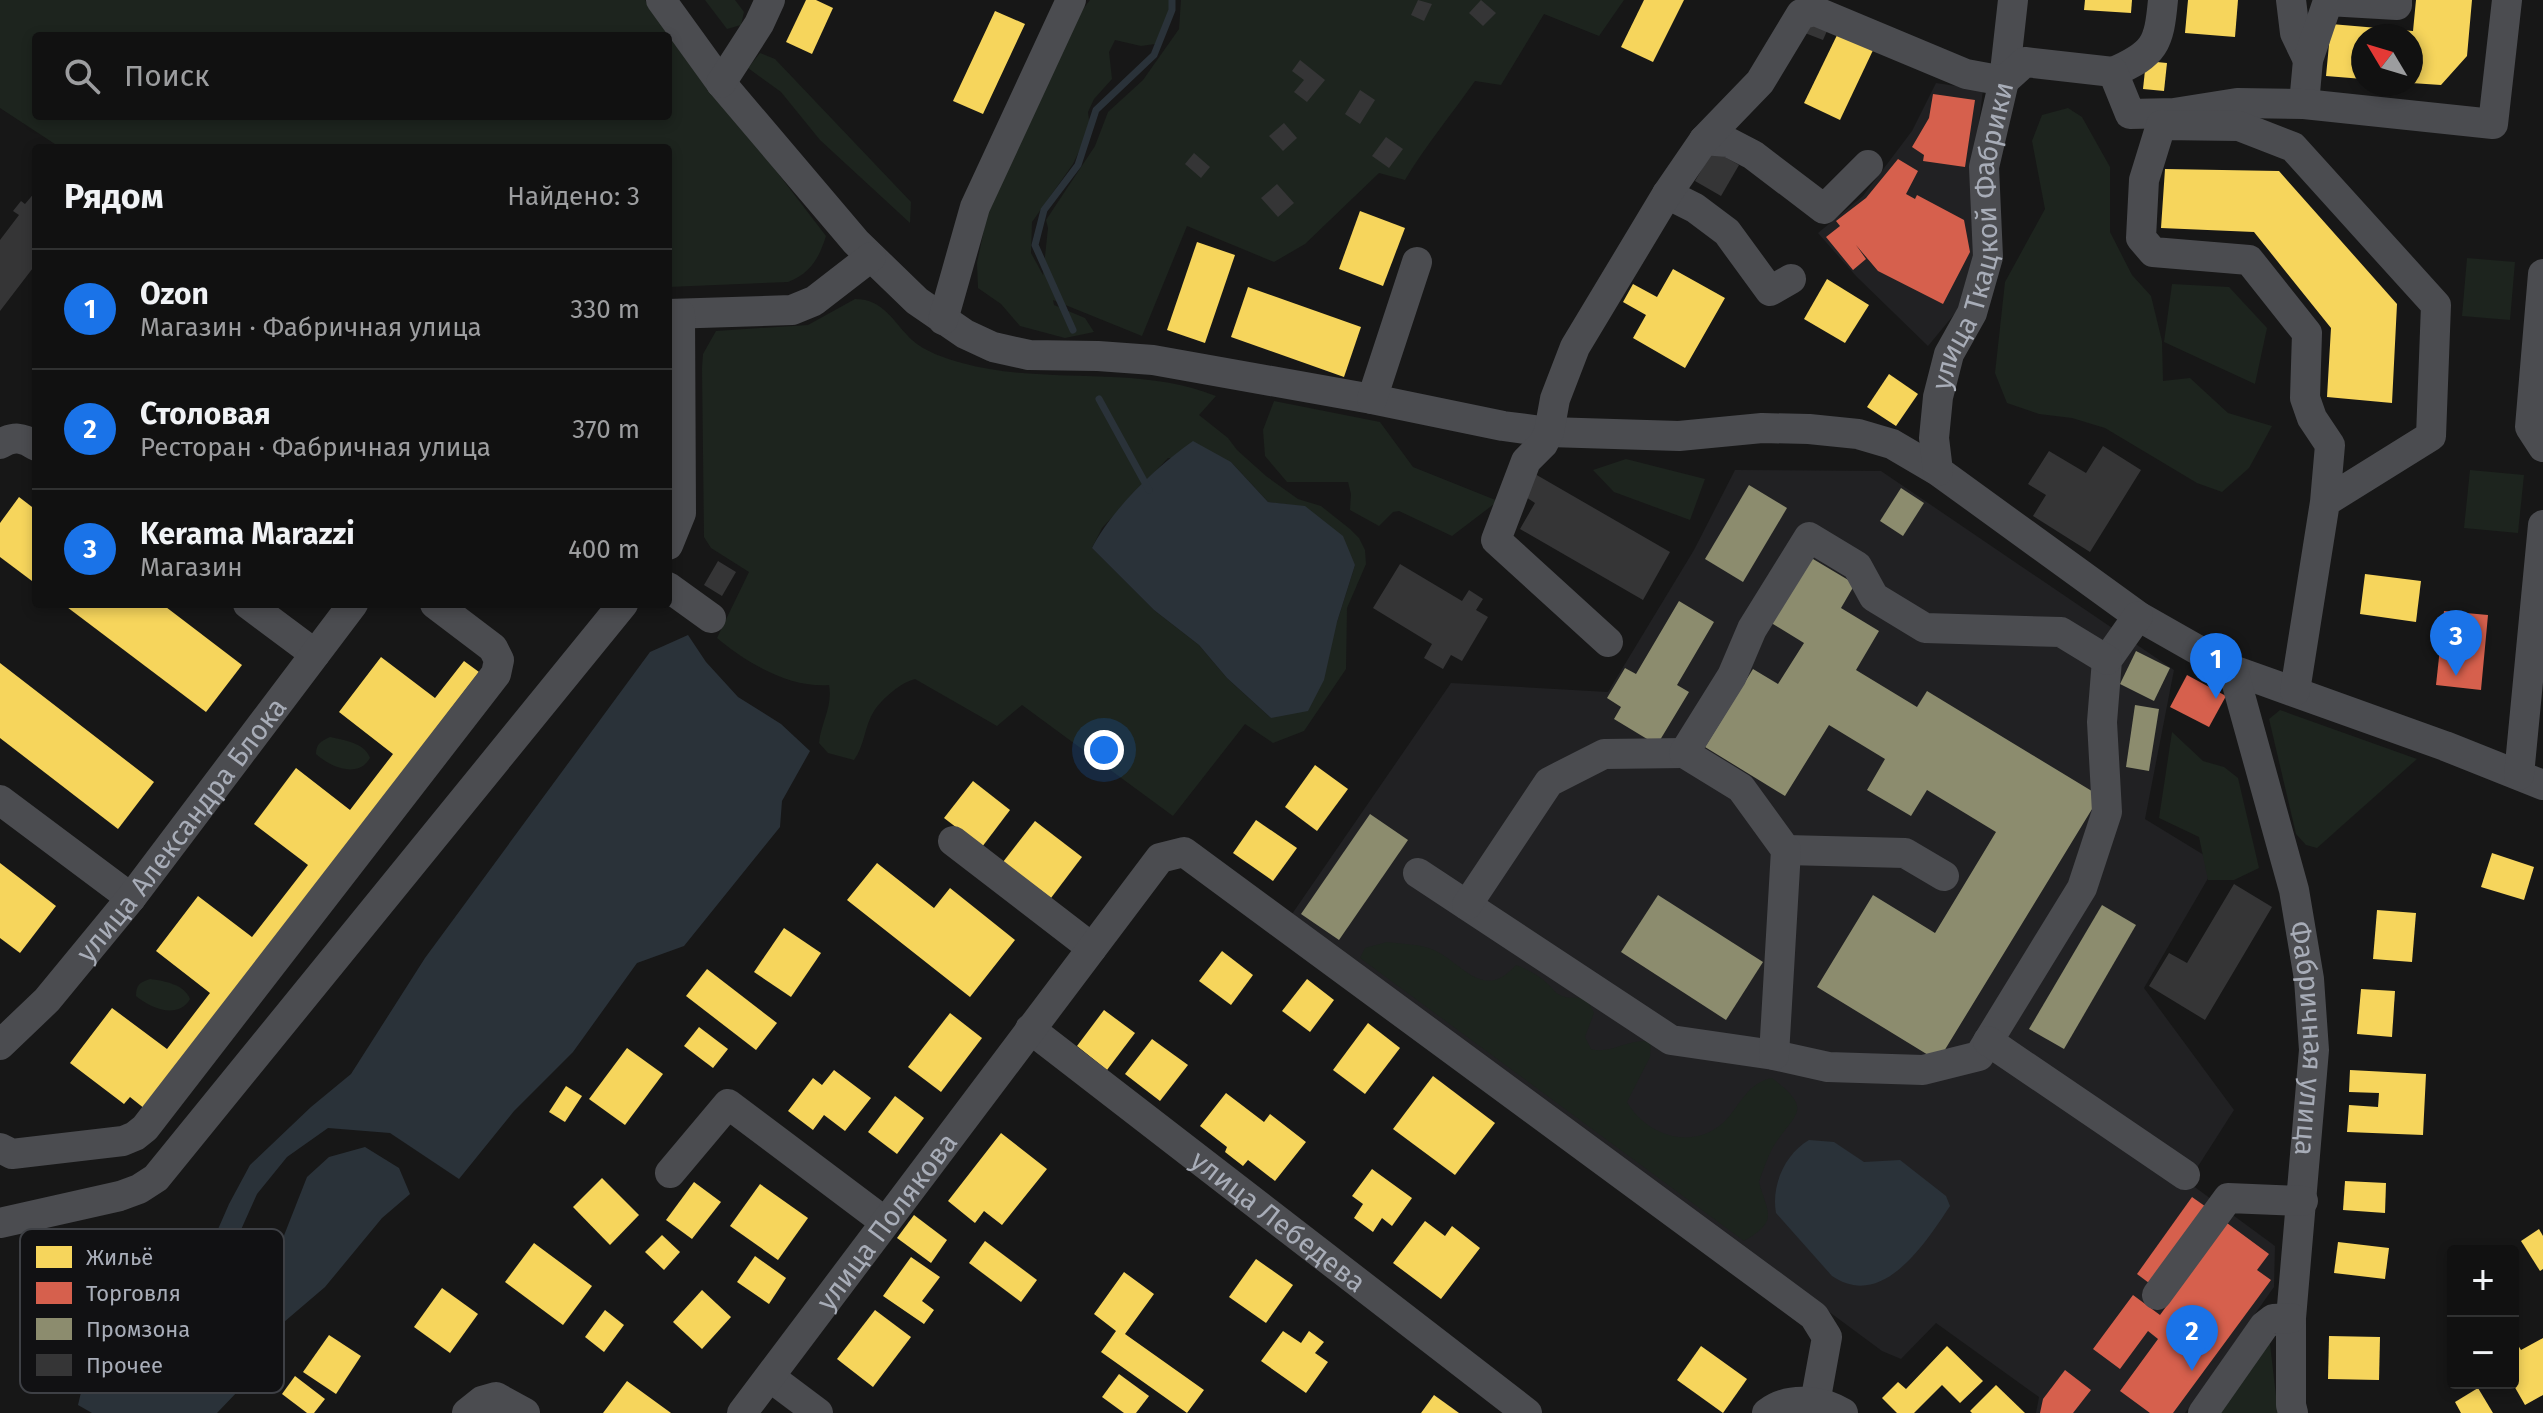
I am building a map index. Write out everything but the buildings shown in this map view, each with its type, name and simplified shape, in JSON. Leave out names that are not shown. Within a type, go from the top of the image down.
[{"type":"street","points":[[661,0],[721,83],[871,257],[908,294],[943,320],[993,347],[1029,355],[1153,360],[1549,432],[1679,436],[1762,428],[1846,432],[1892,444],[1938,471],[2138,616],[2233,670],[2531,780],[2543,525]]},
{"type":"street","points":[[721,83],[759,24],[770,0]]},
{"type":"street","points":[[943,320],[975,207],[1071,0]]},
{"type":"street","name":"улица Ткацкой Фабрики","points":[[1938,471],[1934,438],[1938,397],[1949,354],[1972,313],[1988,257],[1984,167],[2004,81],[2013,0]]},
{"type":"street","points":[[1608,642],[1496,540],[1526,461],[1543,444],[1549,432],[1555,399],[1575,347],[1667,194],[1704,140],[1760,82],[1801,14],[1815,11],[1966,74],[2004,81],[2025,62],[2113,72],[2139,61],[2160,36],[2163,0]]},
{"type":"street","points":[[2291,0],[2295,33],[2308,60]]},
{"type":"street","points":[[2304,104],[2308,60],[2328,1],[2397,5],[2397,0]]},
{"type":"street","points":[[2168,119],[2237,103],[2304,104],[2493,124],[2507,0]]},
{"type":"street","points":[[2113,72],[2130,114],[2239,126],[2293,147],[2436,305],[2431,436],[2325,502]]},
{"type":"street","points":[[2168,119],[2144,180],[2141,238],[2153,252],[2249,260],[2307,333],[2305,398],[2312,418],[2330,445],[2325,502],[2295,691]]},
{"type":"street","points":[[1704,140],[1728,142],[1753,155],[1824,209],[1868,165]]},
{"type":"street","points":[[1667,194],[1695,208],[1727,232],[1770,291],[1791,279]]},
{"type":"street","points":[[672,535],[681,513],[674,314],[792,310],[814,301],[871,257]]},
{"type":"street","points":[[1372,399],[1417,262]]},
{"type":"street","points":[[2543,274],[2530,427],[2543,447]]},
{"type":"street","points":[[0,444],[12,437],[24,438],[32,443]]},
{"type":"street","points":[[1684,753],[1732,676],[1752,629],[1809,537],[1857,566],[1874,597],[1925,628],[2061,632],[2107,660]]},
{"type":"street","points":[[672,590],[711,618]]},
{"type":"street","points":[[253,608],[315,654]]},
{"type":"street","name":"улица Александра Блока","points":[[0,1045],[47,1000],[131,898],[350,608]]},
{"type":"street","points":[[0,1148],[12,1154],[123,1141],[145,1128],[496,674],[499,660],[493,648],[440,608]]},
{"type":"street","points":[[0,1223],[120,1196],[156,1178],[620,608]]},
{"type":"street","points":[[1418,873],[1671,1040],[1774,1055],[1828,1067],[1923,1070],[1979,1056],[2082,888],[2107,812],[2102,722],[2107,660],[2138,616]]},
{"type":"street","name":"Фабричная улица","points":[[2233,670],[2294,890],[2309,979],[2314,1050],[2291,1318],[2293,1413]]},
{"type":"street","points":[[1467,905],[1549,782],[1604,754],[1684,753],[1741,788],[1786,850],[1774,1055]]},
{"type":"street","points":[[0,800],[131,898]]},
{"type":"street","points":[[953,841],[1092,948]]},
{"type":"street","points":[[1786,850],[1905,853],[1944,876]]},
{"type":"street","name":"улица Полякова","points":[[742,1413],[1160,858],[1184,852],[1814,1316],[1827,1337],[1829,1409]]},
{"type":"street","name":"улица Лебедева","points":[[1030,1029],[1527,1413]]},
{"type":"street","points":[[1988,1041],[2185,1175]]},
{"type":"street","points":[[670,1173],[728,1104],[885,1222]]},
{"type":"street","points":[[2157,1295],[2228,1198],[2303,1201]]},
{"type":"street","points":[[2203,1413],[2264,1326],[2273,1319],[2291,1318]]},
{"type":"street","points":[[770,1377],[818,1413]]},
{"type":"street","points":[[467,1413],[482,1401],[496,1397],[525,1413]]},
{"type":"street","points":[[1767,1413],[1797,1400],[1829,1409]]},
{"type":"shaded area","points":[[0,0],[645,0],[670,32],[32,32],[32,120],[672,120],[672,35],[826,236],[813,264],[788,282],[672,287],[672,144],[55,144],[0,108]]},
{"type":"shaded area","points":[[705,0],[735,0],[744,12],[741,25],[727,29]]},
{"type":"shaded area","points":[[1090,0],[1170,0],[1169,19],[1155,44],[1141,46],[1115,40],[1109,52],[1112,79],[1094,99],[1088,112],[1090,128],[1073,164],[1032,222],[1031,253],[1043,275],[1048,228],[1046,220],[1095,146],[1108,112],[1143,80],[1179,29],[1181,0],[1624,0],[1599,36],[1544,14],[1501,85],[1475,81],[1405,180],[1379,173],[1305,244],[1274,262],[1187,226],[1142,336],[1053,300],[1054,305],[1085,318],[1094,332],[1065,338],[1020,326],[1001,304],[978,288],[977,263],[987,215],[1080,13]]},
{"type":"shaded area","points":[[760,53],[775,59],[911,202],[910,223],[820,140],[781,92],[748,68]]},
{"type":"shaded area","points":[[1936,83],[1983,90],[1972,178],[1976,253],[1961,306],[1928,346],[1856,276],[1818,233],[1863,196],[1912,131]]},
{"type":"shaded area","points":[[2068,108],[2082,117],[2110,167],[2110,232],[2132,275],[2151,296],[2162,341],[2163,381],[2190,378],[2228,413],[2272,426],[2249,468],[2222,492],[2197,483],[2105,428],[2072,418],[2039,414],[2007,403],[1995,373],[2005,282],[2045,209],[2032,141],[2042,115]]},
{"type":"shaded area","points":[[2467,258],[2515,262],[2510,320],[2462,316]]},
{"type":"shaded area","points":[[2172,284],[2229,287],[2267,328],[2255,384],[2164,342]]},
{"type":"shaded area","points":[[855,299],[865,300],[881,307],[917,344],[956,361],[993,370],[1154,381],[1186,386],[1216,396],[1199,415],[1228,438],[1266,476],[1298,499],[1321,506],[1350,529],[1365,550],[1366,564],[1347,608],[1346,669],[1304,731],[1273,743],[1245,724],[1173,816],[1022,705],[997,726],[915,679],[892,692],[874,711],[854,760],[828,753],[819,743],[829,700],[829,685],[799,682],[769,672],[717,638],[749,572],[711,548],[704,537],[703,354],[716,331],[808,325]],"holes":[[[1168,458],[1231,462],[1268,502],[1305,507],[1355,565],[1337,622],[1271,718],[1227,678],[1199,645],[1154,610],[1092,548],[1102,528]]]},
{"type":"shaded area","points":[[1274,401],[1380,422],[1413,467],[1498,501],[1452,536],[1399,511],[1393,512],[1379,526],[1350,510],[1348,482],[1287,482],[1265,456],[1263,430]]},
{"type":"shaded area","points":[[1193,441],[1231,462],[1268,502],[1305,506],[1343,536],[1355,565],[1337,622],[1324,680],[1308,711],[1271,718],[1227,678],[1199,645],[1154,610],[1092,548],[1111,518],[1136,489]]},
{"type":"shaded area","points":[[1626,459],[1705,479],[1690,520],[1614,492],[1593,470]]},
{"type":"shaded area","points":[[1735,470],[1881,471],[2174,670],[2145,819],[2217,863],[2144,988],[2234,1110],[2188,1182],[2275,1246],[2274,1287],[2185,1413],[2036,1413],[2039,1397],[1936,1323],[1901,1359],[1882,1351],[1292,914],[1451,683],[1608,692],[1694,550]]},
{"type":"shaded area","points":[[2470,470],[2524,475],[2518,533],[2464,528]]},
{"type":"shaded area","points":[[688,635],[706,662],[738,697],[781,724],[810,751],[782,801],[780,827],[684,946],[637,963],[573,1052],[514,1111],[459,1179],[390,1133],[328,1128],[287,1157],[257,1194],[241,1229],[218,1229],[250,1165],[351,1074],[425,958],[650,652]]},
{"type":"shaded area","points":[[2280,710],[2417,759],[2317,848],[2306,845],[2296,834],[2269,719]]},
{"type":"shaded area","points":[[2172,732],[2203,761],[2224,767],[2238,778],[2259,868],[2234,880],[2208,880],[2199,837],[2159,818]]},
{"type":"shaded area","points":[[330,737],[359,746],[370,758],[358,768],[336,767],[316,754],[320,743]]},
{"type":"shaded area","points":[[1387,942],[1431,949],[1484,980],[1505,975],[1516,965],[1530,971],[1558,994],[1582,999],[1590,1005],[1594,1013],[1585,1037],[1591,1049],[1606,1050],[1636,1042],[1651,1042],[1650,1057],[1627,1102],[1635,1114],[1657,1131],[1684,1137],[1710,1131],[1729,1117],[1750,1090],[1772,1078],[1793,1098],[1797,1111],[1773,1147],[1759,1182],[1768,1215],[1763,1227],[1744,1241],[1360,958],[1365,948]]},
{"type":"shaded area","points":[[150,979],[178,987],[190,999],[185,1005],[171,1010],[149,1004],[136,996],[136,992],[139,984]]},
{"type":"shaded area","points":[[1809,1140],[1834,1142],[1864,1162],[1900,1160],[1946,1196],[1950,1206],[1929,1237],[1901,1268],[1885,1279],[1869,1285],[1851,1285],[1832,1276],[1776,1213],[1776,1192],[1782,1171],[1793,1153]]},
{"type":"shaded area","points":[[365,1147],[399,1168],[410,1194],[382,1218],[325,1287],[284,1322],[284,1235],[307,1177],[329,1157]]},
{"type":"shaded area","points":[[2264,1344],[2270,1344],[2278,1413],[2213,1413]]},
{"type":"shaded area","points":[[81,1393],[236,1393],[217,1413],[92,1413],[78,1405]]},
{"type":"waterway","points":[[1073,330],[1035,245],[1044,210],[1078,165],[1096,110],[1154,55],[1172,10],[1172,0]]},
{"type":"waterway","points":[[1099,399],[1149,490]]},
{"type":"place","name":"Kerama Marazzi","points":[[2456,676]]},
{"type":"place","name":"Ozon","points":[[2216,699]]},
{"type":"place","name":"Столовая","points":[[2192,1371]]}]
